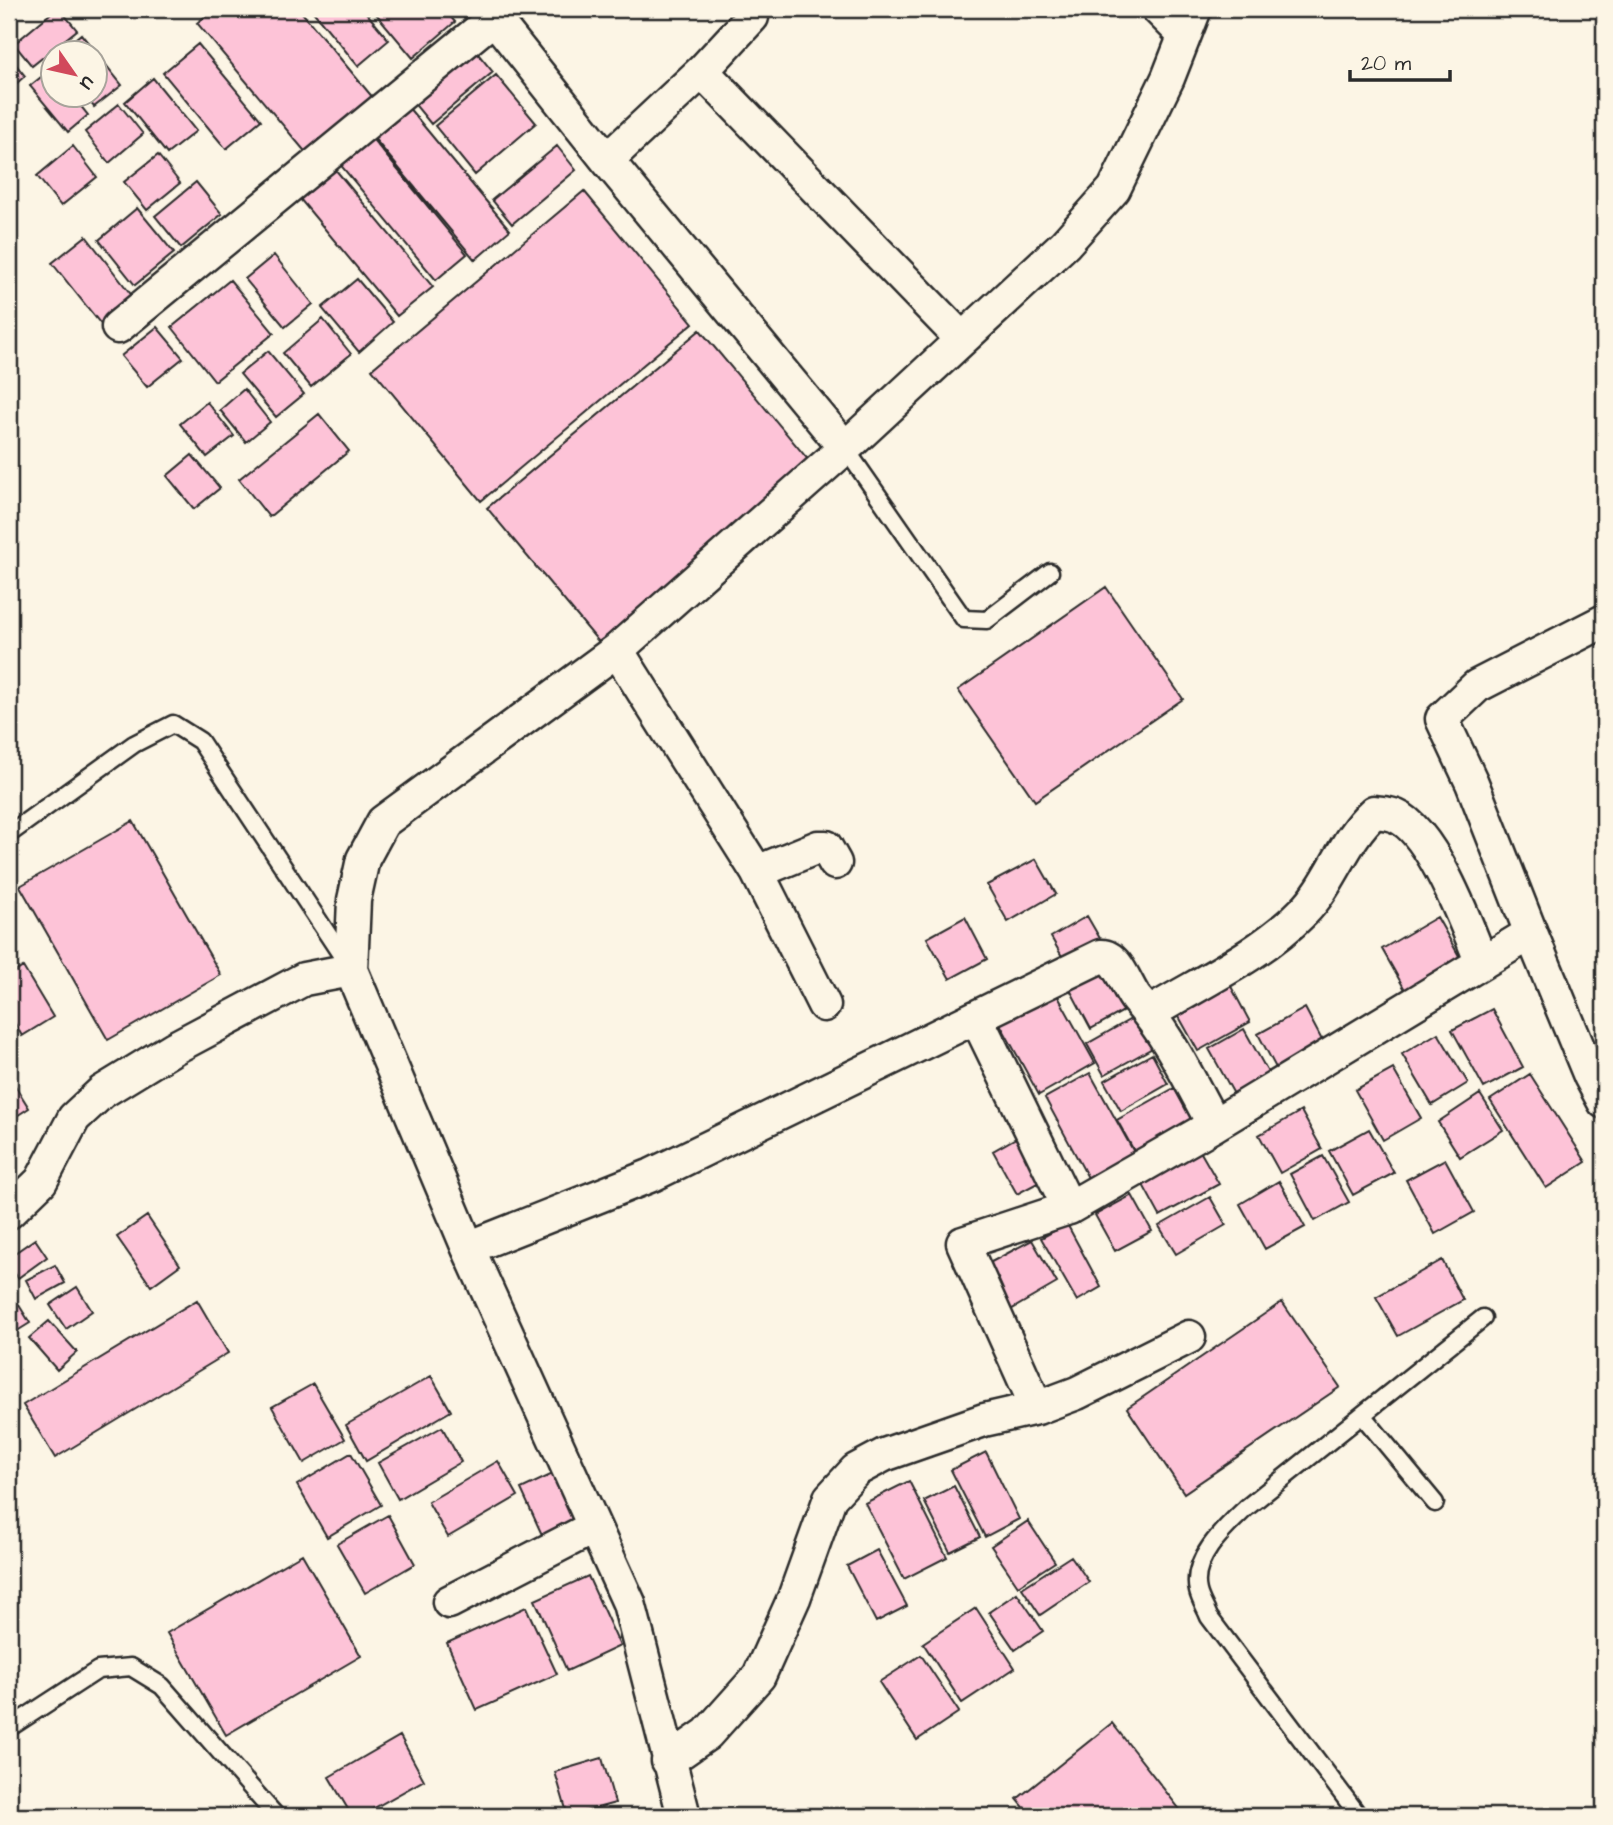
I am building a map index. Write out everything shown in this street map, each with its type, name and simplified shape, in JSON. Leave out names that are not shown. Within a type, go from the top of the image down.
[{"type":"street","points":[[684,1816],[629,1603],[468,1248],[351,970],[354,900],[363,859],[383,822],[617,650],[845,448],[1065,244],[1114,189],[1168,78],[1190,22],[1158,9]]},
{"type":"street","points":[[118,327],[491,13],[607,160],[845,448]]},
{"type":"street","points":[[607,160],[702,71],[752,17]]},
{"type":"street","points":[[702,71],[962,339]]},
{"type":"street","points":[[1604,621],[1477,686],[1442,719],[1487,818],[1531,933],[1590,1076],[1604,1102]]},
{"type":"street","points":[[617,650],[757,872],[824,1005]]},
{"type":"street","points":[[1150,1013],[1288,926],[1305,910],[1346,844],[1374,812],[1396,816],[1412,827],[1427,846],[1457,900],[1481,961]]},
{"type":"street","points":[[757,872],[818,847],[826,848],[835,863]]},
{"type":"street","points":[[1037,1408],[964,1243],[1069,1208],[1214,1125],[1531,933]]},
{"type":"street","points":[[468,1248],[652,1175],[1106,956],[1137,1000],[1150,1013],[1214,1125]]},
{"type":"street","points":[[9,1212],[41,1181],[74,1118],[102,1092],[173,1048],[304,979],[351,970]]},
{"type":"street","points":[[976,1017],[1069,1208]]},
{"type":"street","points":[[668,1762],[708,1734],[759,1676],[794,1598],[830,1498],[856,1470],[884,1455],[984,1420],[1037,1408],[1077,1393],[1189,1337]]},
{"type":"street","points":[[449,1602],[594,1527]]},
{"type":"lane","points":[[845,448],[964,619],[987,620],[1050,572]]},
{"type":"lane","points":[[9,834],[134,744],[173,724],[200,741],[351,970]]},
{"type":"lane","points":[[1359,1816],[1209,1617],[1197,1589],[1201,1565],[1217,1536],[1246,1508],[1483,1318]]},
{"type":"lane","points":[[1362,1415],[1435,1503]]},
{"type":"lane","points":[[9,1728],[98,1670],[131,1667],[162,1686],[276,1816]]},
{"type":"building","points":[[56,9],[60,9],[77,30],[67,38],[38,38],[38,61],[32,66],[14,44]]},
{"type":"building","points":[[214,9],[299,9],[374,99],[308,155],[197,23]]},
{"type":"building","points":[[311,9],[363,9],[389,40],[358,66]]},
{"type":"building","points":[[372,9],[444,9],[455,22],[413,58]]},
{"type":"building","points":[[198,44],[261,120],[226,149],[163,73]]},
{"type":"building","points":[[474,49],[493,72],[431,124],[412,101]]},
{"type":"building","points":[[9,56],[25,76],[9,90]]},
{"type":"building","points":[[108,68],[122,85],[108,96]]},
{"type":"building","points":[[496,75],[536,123],[475,175],[435,126]]},
{"type":"building","points":[[153,78],[196,131],[167,154],[125,102]]},
{"type":"building","points":[[38,80],[38,96],[30,86]]},
{"type":"building","points":[[119,104],[143,134],[109,163],[85,132]]},
{"type":"building","points":[[408,107],[510,230],[475,260],[373,137]]},
{"type":"building","points":[[48,108],[82,108],[88,115],[68,132]]},
{"type":"building","points":[[370,136],[467,254],[436,280],[338,162]]},
{"type":"building","points":[[73,146],[97,177],[61,206],[37,176]]},
{"type":"building","points":[[557,146],[576,170],[512,224],[492,200]]},
{"type":"building","points":[[158,155],[180,183],[147,210],[124,182]]},
{"type":"building","points":[[330,163],[433,287],[397,316],[295,193]]},
{"type":"building","points":[[196,182],[222,214],[181,248],[155,216]]},
{"type":"building","points":[[584,191],[693,323],[481,501],[372,369]]},
{"type":"building","points":[[137,208],[174,253],[135,285],[99,240]]},
{"type":"building","points":[[86,236],[133,297],[100,323],[52,263]]},
{"type":"building","points":[[274,255],[313,304],[285,327],[245,279]]},
{"type":"building","points":[[357,279],[393,322],[359,352],[322,308]]},
{"type":"building","points":[[230,280],[274,333],[215,381],[172,327]]},
{"type":"building","points":[[323,319],[351,354],[311,387],[283,353]]},
{"type":"building","points":[[157,327],[183,358],[147,387],[121,356]]},
{"type":"building","points":[[700,330],[816,469],[603,647],[487,508]]},
{"type":"building","points":[[268,351],[304,394],[276,417],[240,374]]},
{"type":"building","points":[[244,389],[270,422],[246,442],[220,410]]},
{"type":"building","points":[[207,402],[234,436],[207,457],[180,424]]},
{"type":"building","points":[[319,414],[349,451],[269,517],[239,479]]},
{"type":"building","points":[[192,455],[220,488],[194,509],[167,476]]},
{"type":"building","points":[[1106,587],[1183,699],[1035,801],[958,690]]},
{"type":"building","points":[[133,821],[221,975],[108,1040],[20,886]]},
{"type":"building","points":[[1036,859],[1056,894],[1008,922],[987,885]]},
{"type":"building","points":[[1087,916],[1105,947],[1068,967],[1051,937]]},
{"type":"building","points":[[965,917],[987,959],[950,979],[927,938]]},
{"type":"building","points":[[1437,917],[1463,963],[1408,995],[1382,949]]},
{"type":"building","points":[[1104,961],[1129,1008],[1091,1029],[1066,982]]},
{"type":"building","points":[[23,967],[53,1017],[22,1036],[9,1013],[9,976]]},
{"type":"building","points":[[1226,977],[1250,1022],[1198,1051],[1173,1006]]},
{"type":"building","points":[[1055,991],[1095,1063],[1039,1095],[999,1022]]},
{"type":"building","points":[[1305,1008],[1323,1042],[1276,1068],[1258,1034]]},
{"type":"building","points":[[1492,1009],[1523,1067],[1484,1088],[1452,1030]]},
{"type":"building","points":[[1145,1011],[1163,1042],[1104,1075],[1087,1044]]},
{"type":"building","points":[[1244,1029],[1270,1076],[1235,1096],[1209,1049]]},
{"type":"building","points":[[1438,1033],[1468,1083],[1432,1105],[1402,1054]]},
{"type":"building","points":[[1152,1054],[1168,1084],[1121,1111],[1104,1081]]},
{"type":"building","points":[[1393,1069],[1421,1118],[1383,1140],[1355,1090]]},
{"type":"building","points":[[1090,1073],[1140,1163],[1094,1189],[1045,1098]]},
{"type":"building","points":[[1530,1074],[1586,1162],[1546,1188],[1490,1100]]},
{"type":"building","points":[[9,1076],[29,1108],[9,1121]]},
{"type":"building","points":[[1174,1088],[1196,1126],[1138,1158],[1117,1120]]},
{"type":"building","points":[[1480,1094],[1503,1130],[1460,1157],[1438,1122]]},
{"type":"building","points":[[1301,1111],[1322,1149],[1280,1173],[1259,1135]]},
{"type":"building","points":[[1369,1129],[1394,1173],[1353,1195],[1329,1151]]},
{"type":"building","points":[[1023,1134],[1047,1178],[1017,1194],[993,1151]]},
{"type":"building","points":[[1200,1151],[1219,1184],[1160,1216],[1142,1183]]},
{"type":"building","points":[[1323,1156],[1349,1202],[1315,1221],[1290,1174]]},
{"type":"building","points":[[1445,1159],[1474,1212],[1435,1234],[1406,1180]]},
{"type":"building","points":[[1279,1181],[1305,1227],[1265,1249],[1240,1204]]},
{"type":"building","points":[[1132,1195],[1152,1231],[1115,1251],[1095,1215]]},
{"type":"building","points":[[1210,1197],[1226,1225],[1176,1254],[1159,1226]]},
{"type":"building","points":[[147,1216],[180,1265],[151,1286],[117,1237]]},
{"type":"building","points":[[1067,1224],[1101,1287],[1077,1301],[1041,1238]]},
{"type":"building","points":[[35,1239],[47,1257],[18,1278],[9,1265],[9,1257]]},
{"type":"building","points":[[1032,1240],[1057,1283],[1007,1312],[982,1267]]},
{"type":"building","points":[[1442,1260],[1463,1300],[1398,1336],[1376,1297]]},
{"type":"building","points":[[55,1265],[65,1283],[36,1299],[26,1280]]},
{"type":"building","points":[[77,1287],[92,1311],[66,1329],[50,1305]]},
{"type":"building","points":[[9,1289],[30,1323],[9,1336]]},
{"type":"building","points":[[197,1300],[228,1353],[55,1458],[23,1405]]},
{"type":"building","points":[[1282,1302],[1340,1387],[1184,1493],[1127,1408]]},
{"type":"building","points":[[49,1321],[77,1352],[57,1370],[29,1338]]},
{"type":"building","points":[[431,1376],[451,1411],[366,1461],[346,1425]]},
{"type":"building","points":[[313,1384],[345,1439],[304,1463],[272,1407]]},
{"type":"building","points":[[442,1427],[461,1462],[398,1499],[378,1463]]},
{"type":"building","points":[[986,1452],[1019,1519],[985,1537],[951,1470]]},
{"type":"building","points":[[351,1453],[381,1505],[327,1537],[297,1485]]},
{"type":"building","points":[[498,1461],[518,1496],[448,1537],[428,1502]]},
{"type":"building","points":[[561,1470],[583,1519],[543,1537],[521,1489]]},
{"type":"building","points":[[909,1481],[947,1557],[904,1579],[865,1503]]},
{"type":"building","points":[[954,1486],[980,1537],[950,1552],[924,1501]]},
{"type":"building","points":[[388,1515],[415,1564],[365,1593],[337,1544]]},
{"type":"building","points":[[1028,1521],[1055,1562],[1018,1586],[991,1546]]},
{"type":"building","points":[[877,1550],[907,1606],[876,1622],[847,1566]]},
{"type":"building","points":[[302,1554],[361,1656],[226,1735],[167,1633]]},
{"type":"building","points":[[1071,1556],[1089,1582],[1040,1615],[1022,1588]]},
{"type":"building","points":[[588,1576],[620,1646],[567,1671],[535,1600]]},
{"type":"building","points":[[1017,1593],[1043,1631],[1015,1650],[989,1612]]},
{"type":"building","points":[[526,1607],[557,1674],[477,1710],[447,1643]]},
{"type":"building","points":[[976,1608],[1015,1668],[962,1703],[923,1643]]},
{"type":"building","points":[[921,1655],[959,1712],[917,1740],[879,1682]]},
{"type":"building","points":[[1112,1723],[1185,1816],[1031,1816],[1017,1799]]},
{"type":"building","points":[[400,1736],[424,1780],[360,1816],[352,1816],[329,1777]]},
{"type":"building","points":[[602,1758],[615,1803],[568,1816],[555,1772]]}]
